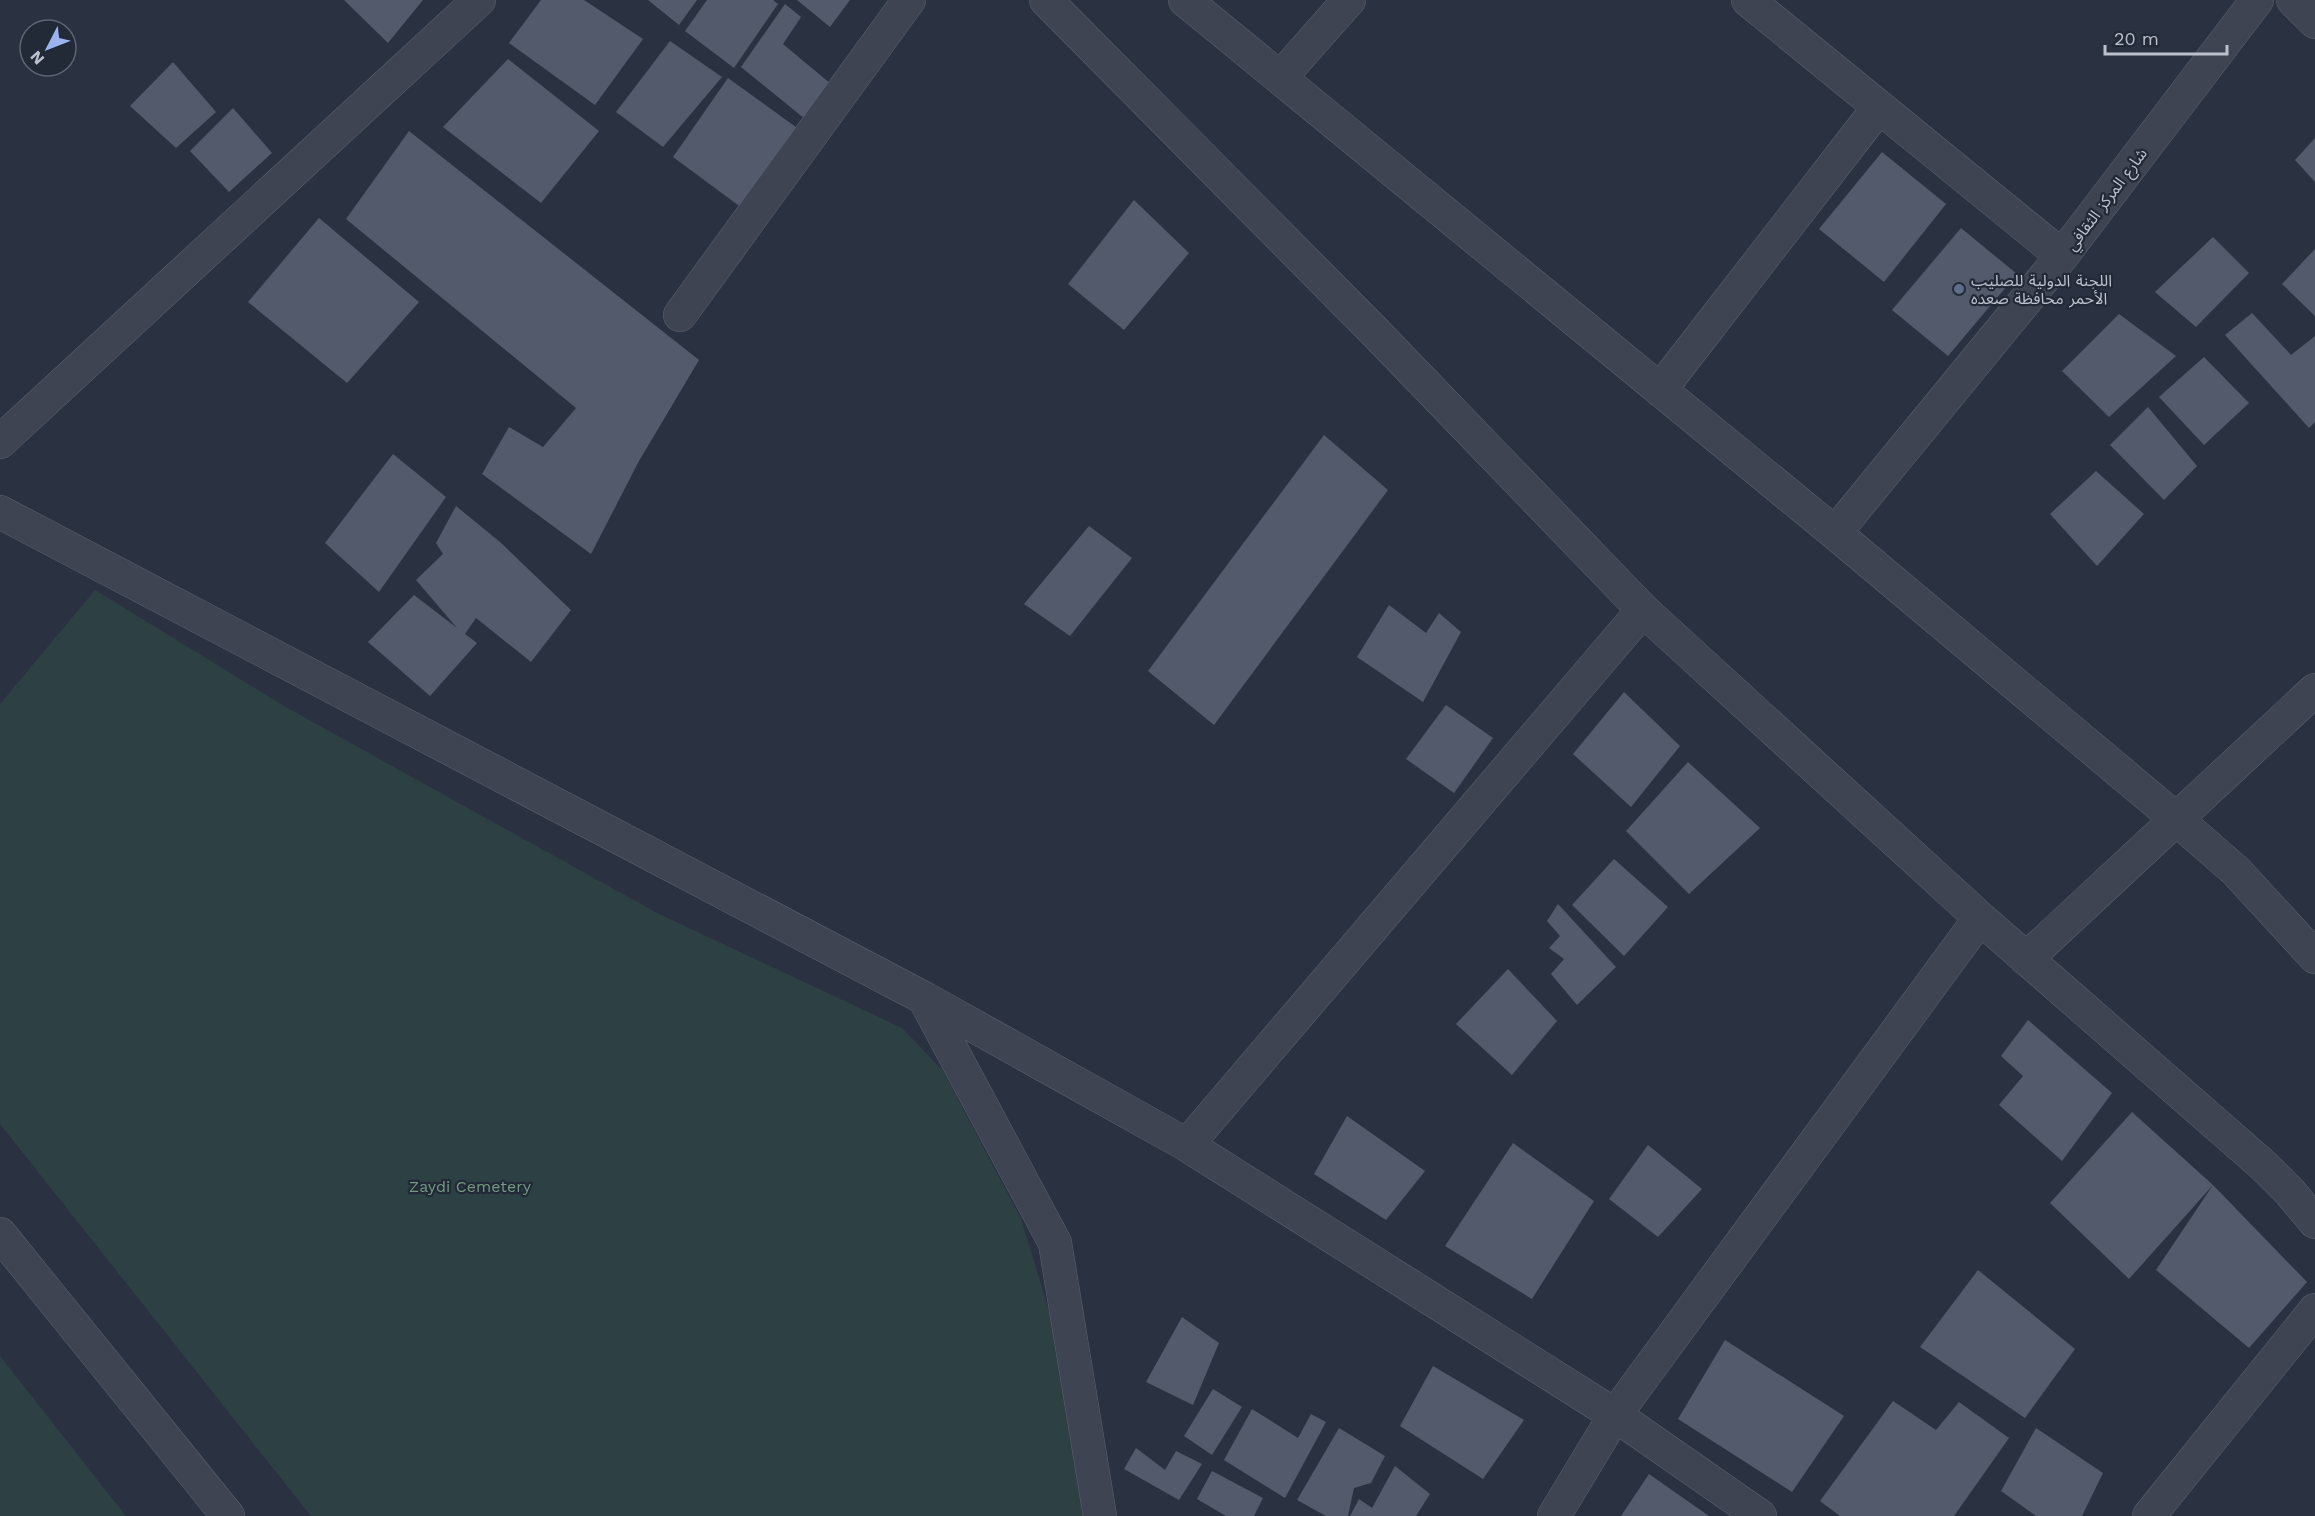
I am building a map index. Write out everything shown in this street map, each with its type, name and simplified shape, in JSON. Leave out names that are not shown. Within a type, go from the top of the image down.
[{"type":"street","points":[[680,315],[909,0]]},
{"type":"street","points":[[1046,0],[1375,332],[1643,610],[1980,918],[2264,1166],[2315,1222]]},
{"type":"street","points":[[1185,0],[1835,533],[2175,818],[2236,871],[2315,957]]},
{"type":"street","points":[[1280,78],[1349,0]]},
{"type":"street","points":[[1748,0],[2062,256]]},
{"type":"street","name":"شارع المركز الثقافي","points":[[1835,533],[2062,256],[2257,0]]},
{"type":"street","points":[[2293,0],[2315,22]]},
{"type":"street","points":[[0,442],[459,7]]},
{"type":"street","points":[[1660,390],[1880,107]]},
{"type":"street","points":[[0,512],[924,998],[1187,1145],[1615,1415],[1760,1516]]},
{"type":"street","points":[[1187,1145],[1643,610]]},
{"type":"street","points":[[2026,959],[2315,690]]},
{"type":"street","points":[[1554,1516],[1615,1415],[1980,918]]},
{"type":"street","points":[[924,998],[1055,1243],[1100,1516]]},
{"type":"street","points":[[0,1234],[228,1516]]},
{"type":"street","points":[[2150,1516],[2315,1310]]},
{"type":"green space","name":"Zaydi Cemetery","points":[[95,590],[284,706],[657,913],[902,1028],[943,1071],[1021,1219],[1055,1330],[1087,1516],[311,1516],[0,1124],[0,704]]},
{"type":"green space","points":[[0,1356],[126,1516],[0,1516]]},
{"type":"building","points":[[344,0],[423,0],[388,43]]},
{"type":"building","points":[[541,0],[584,0],[643,39],[595,105],[509,43]]},
{"type":"building","points":[[648,0],[697,0],[679,25]]},
{"type":"building","points":[[707,0],[773,0],[778,4],[734,68],[685,31]]},
{"type":"building","points":[[797,0],[850,0],[830,27]]},
{"type":"building","points":[[785,4],[801,17],[783,44],[831,84],[805,119],[741,67]]},
{"type":"building","points":[[670,41],[722,77],[663,147],[616,112]]},
{"type":"building","points":[[508,59],[599,131],[541,203],[443,127]]},
{"type":"building","points":[[173,62],[216,112],[176,148],[130,106]]},
{"type":"building","points":[[728,78],[800,130],[742,208],[673,157]]},
{"type":"building","points":[[233,108],[272,153],[229,192],[190,151]]},
{"type":"building","points":[[409,131],[699,360],[639,461],[591,554],[482,474],[509,427],[543,447],[576,408],[346,219]]},
{"type":"building","points":[[2315,138],[2315,182],[2295,160]]},
{"type":"building","points":[[1882,152],[1946,204],[1884,282],[1819,229]]},
{"type":"building","points":[[1134,200],[1189,253],[1124,330],[1068,284]]},
{"type":"building","points":[[319,218],[419,302],[347,383],[248,302]]},
{"type":"building","points":[[1961,228],[2017,274],[1948,356],[1892,310]]},
{"type":"building","points":[[2213,237],[2249,273],[2196,327],[2155,292]]},
{"type":"building","points":[[2315,249],[2315,316],[2282,284]]},
{"type":"building","points":[[2252,313],[2291,355],[2315,336],[2315,422],[2309,428],[2225,335]]},
{"type":"building","points":[[2119,314],[2176,356],[2109,417],[2062,371]]},
{"type":"building","points":[[2204,357],[2249,403],[2204,445],[2159,397]]},
{"type":"building","points":[[2148,407],[2197,466],[2164,500],[2110,445]]},
{"type":"building","points":[[1324,435],[1388,490],[1214,725],[1148,671]]},
{"type":"building","points":[[393,454],[446,497],[379,592],[325,543]]},
{"type":"building","points":[[2096,471],[2144,514],[2097,566],[2050,514]]},
{"type":"building","points":[[456,506],[500,542],[571,610],[531,662],[476,618],[465,634],[477,643],[430,696],[368,642],[414,595],[457,628],[416,580],[443,554],[436,543]]},
{"type":"building","points":[[1089,526],[1132,558],[1070,636],[1024,604]]},
{"type":"building","points":[[1389,605],[1426,633],[1439,613],[1461,632],[1423,702],[1357,657]]},
{"type":"building","points":[[1624,692],[1680,746],[1631,807],[1573,754]]},
{"type":"building","points":[[1446,705],[1493,738],[1454,793],[1406,759]]},
{"type":"building","points":[[1688,762],[1760,828],[1689,894],[1626,831]]},
{"type":"building","points":[[1614,859],[1668,907],[1624,956],[1572,905]]},
{"type":"building","points":[[1558,904],[1616,967],[1577,1005],[1551,974],[1564,959],[1549,948],[1560,936],[1547,921]]},
{"type":"building","points":[[1508,969],[1557,1021],[1512,1075],[1456,1024]]},
{"type":"building","points":[[2028,1020],[2112,1093],[2062,1161],[1999,1105],[2023,1076],[2001,1056]]},
{"type":"building","points":[[2132,1112],[2213,1185],[2129,1279],[2050,1203]]},
{"type":"building","points":[[1347,1116],[1425,1171],[1386,1220],[1314,1174]]},
{"type":"building","points":[[1513,1143],[1594,1201],[1532,1299],[1445,1246]]},
{"type":"building","points":[[1648,1145],[1702,1189],[1658,1237],[1609,1199]]},
{"type":"building","points":[[2213,1185],[2307,1282],[2249,1348],[2156,1270]]},
{"type":"building","points":[[1978,1270],[2075,1349],[2025,1418],[1920,1347]]},
{"type":"building","points":[[1182,1317],[1219,1343],[1193,1405],[1146,1382]]},
{"type":"building","points":[[1725,1340],[1844,1416],[1792,1492],[1678,1419]]},
{"type":"building","points":[[1433,1366],[1524,1420],[1483,1479],[1400,1426]]},
{"type":"building","points":[[1213,1389],[1242,1407],[1212,1455],[1184,1436]]},
{"type":"building","points":[[1893,1401],[1936,1430],[1959,1402],[2009,1438],[1954,1516],[1840,1516],[1820,1501]]},
{"type":"building","points":[[1252,1409],[1298,1438],[1311,1414],[1326,1422],[1285,1498],[1224,1460]]},
{"type":"building","points":[[1339,1428],[1385,1456],[1371,1483],[1354,1488],[1348,1516],[1326,1516],[1297,1500]]},
{"type":"building","points":[[2036,1428],[2103,1473],[2082,1516],[2036,1516],[2001,1491]]},
{"type":"building","points":[[1136,1448],[1165,1470],[1176,1451],[1202,1464],[1179,1500],[1124,1469]]},
{"type":"building","points":[[1395,1466],[1430,1494],[1416,1516],[1350,1516],[1359,1499],[1372,1508]]},
{"type":"building","points":[[1212,1471],[1263,1498],[1254,1516],[1226,1516],[1197,1499]]},
{"type":"building","points":[[1649,1474],[1709,1516],[1621,1516]]},
{"type":"place","name":"اللجنة الدولية للصليب الأحمر محافظة صعده","points":[[1959,289]]}]
